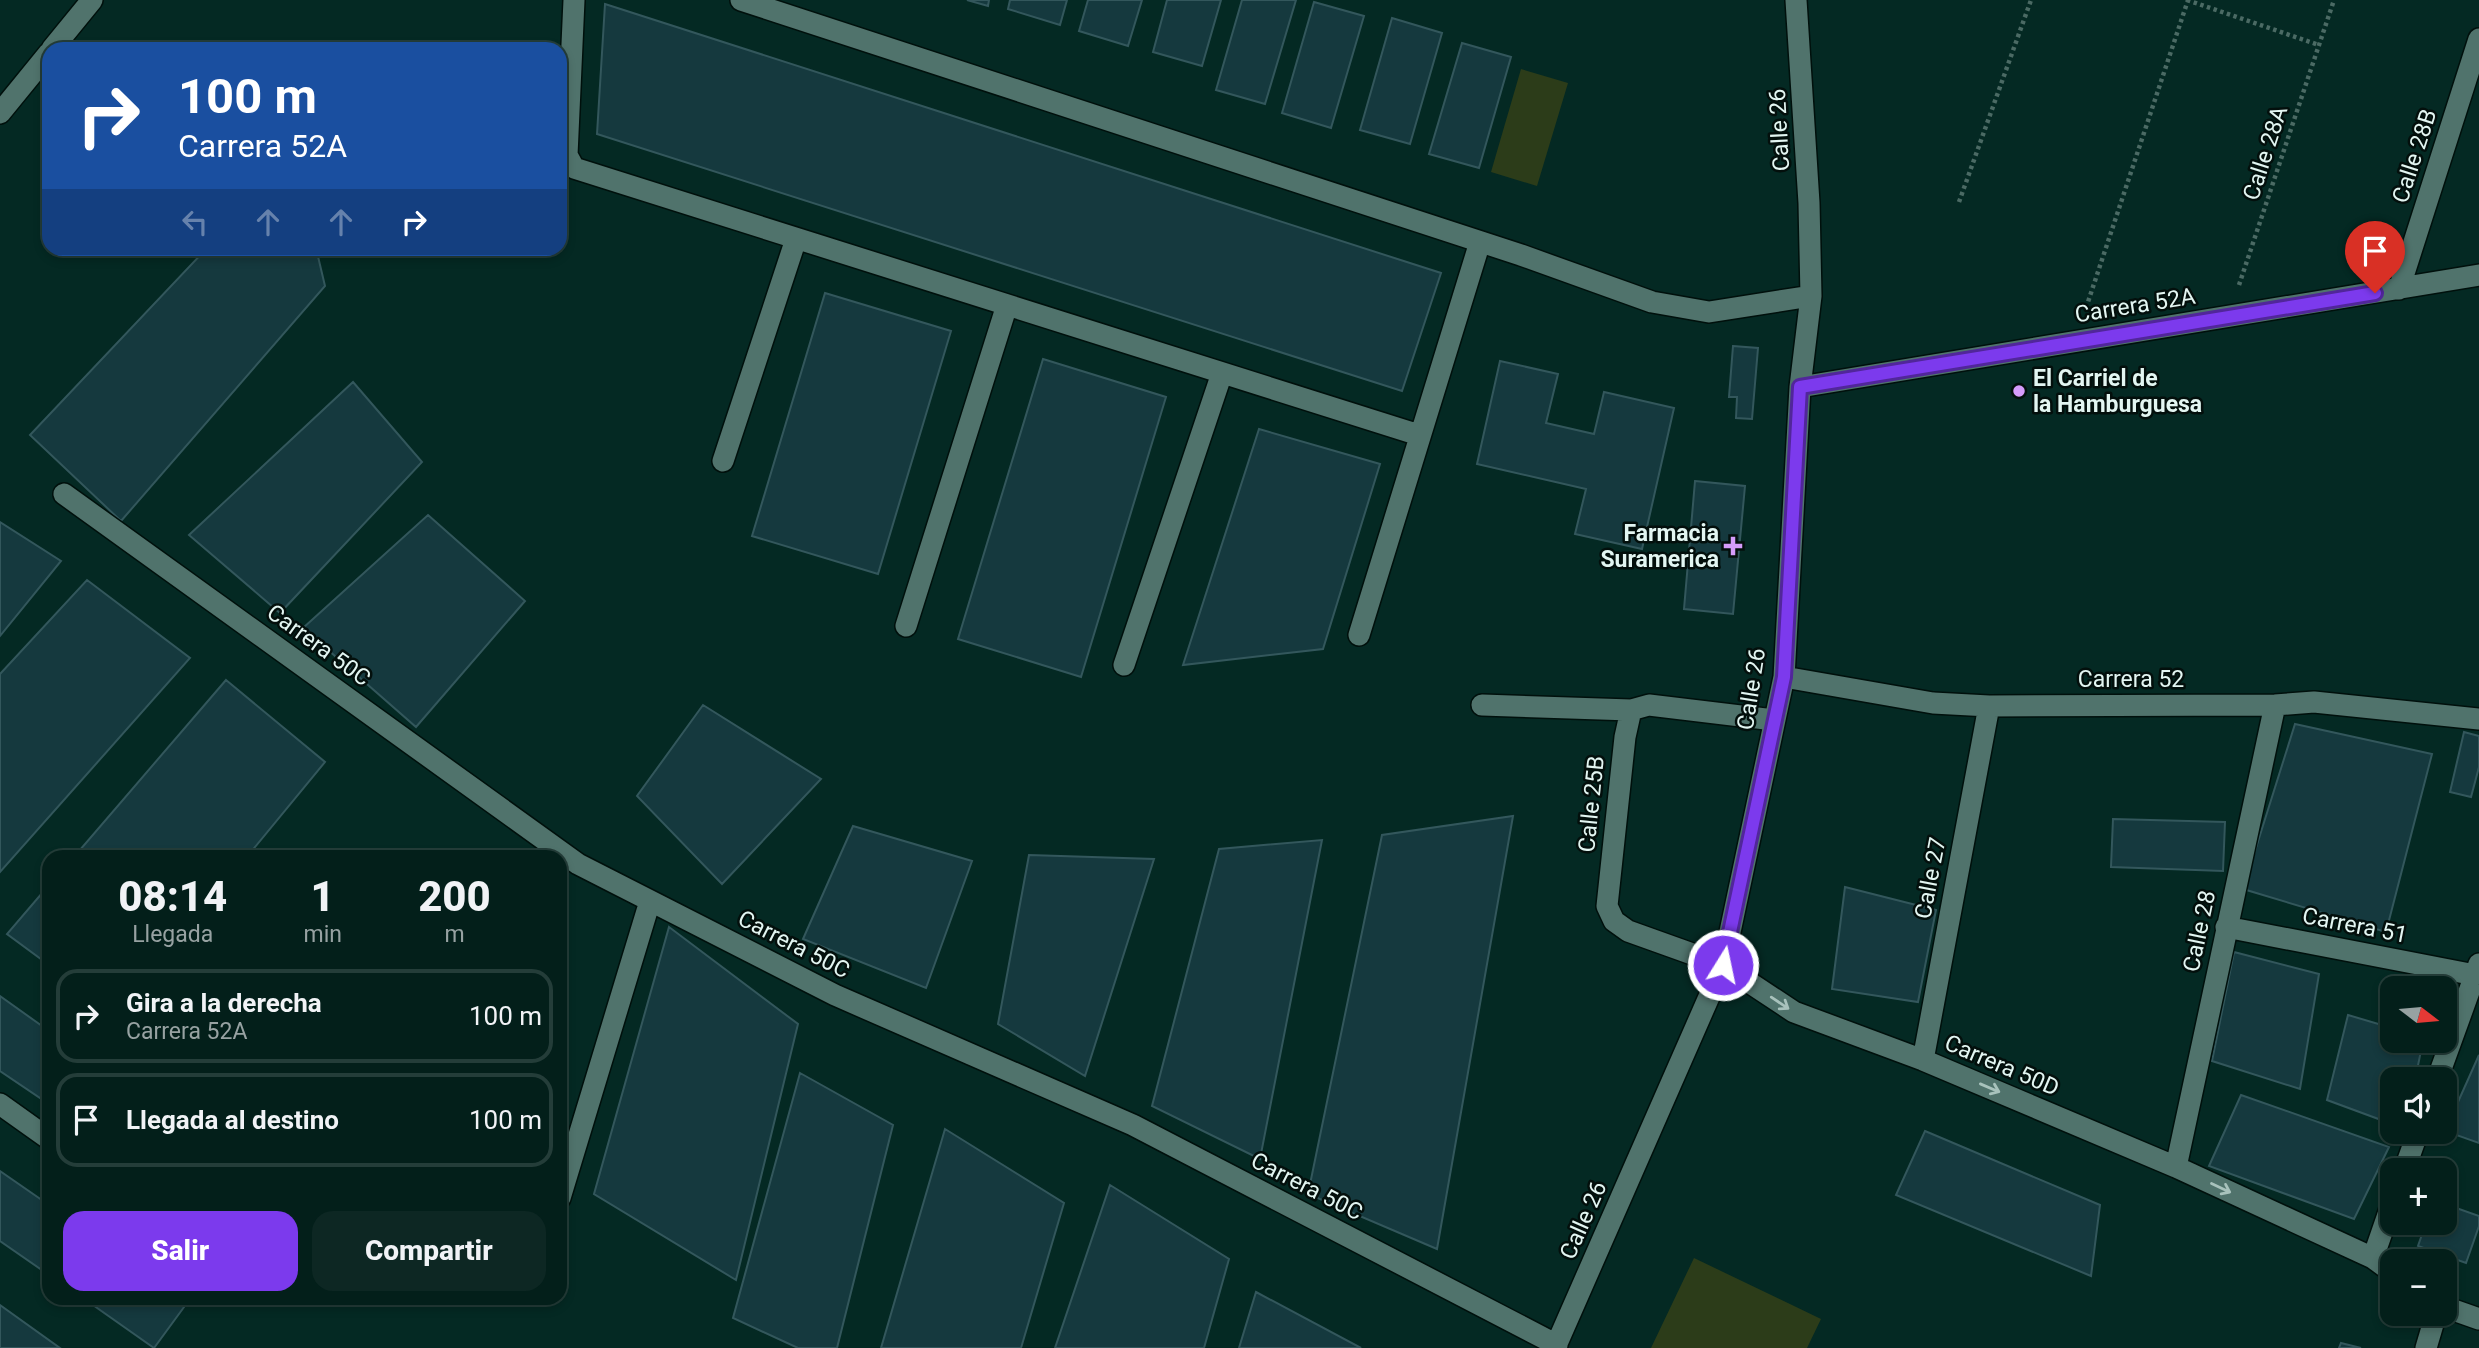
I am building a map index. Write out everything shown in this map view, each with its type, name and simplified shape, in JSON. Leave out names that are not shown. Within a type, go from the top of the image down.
[{"type":"street","points":[[58,42],[92,0]]},
{"type":"street","points":[[574,0],[567,155],[574,168],[1419,435]]},
{"type":"street","points":[[741,0],[1678,309],[1709,312],[1811,296]]},
{"type":"street","name":"Calle 26","points":[[1556,1347],[1723,965],[1784,677],[1800,387],[1811,296],[1809,203],[1796,0]]},
{"type":"street","name":"Calle 28B","points":[[2399,289],[2479,38]]},
{"type":"street","points":[[0,113],[42,62]]},
{"type":"street","points":[[723,461],[796,239]]},
{"type":"street","points":[[1359,635],[1480,242]]},
{"type":"street","name":"Carrera 52A","points":[[1800,387],[2479,275]]},
{"type":"street","points":[[906,626],[1007,305]]},
{"type":"street","points":[[1124,665],[1222,373]]},
{"type":"street","name":"Carrera 50C","points":[[64,494],[559,850]]},
{"type":"street","name":"Carrera 52","points":[[1784,677],[1933,703],[1989,706],[2275,705],[2314,702],[2479,719]]},
{"type":"street","points":[[1482,705],[1640,708],[1774,720]]},
{"type":"street","name":"Calle 28","points":[[2176,1167],[2275,705]]},
{"type":"street","name":"Calle 27","points":[[1923,1060],[1989,706]]},
{"type":"street","name":"Calle 25B","points":[[1614,921],[1606,906],[1625,737],[1640,708]]},
{"type":"street","name":"Carrera 50C","points":[[567,856],[835,995],[1133,1125],[1556,1347]]},
{"type":"street","points":[[567,1175],[650,901]]},
{"type":"street","name":"Carrera 50D","points":[[1614,921],[1628,931],[1723,965],[1794,1012],[1923,1060],[2176,1167],[2380,1263]]},
{"type":"street","name":"Carrera 51","points":[[2226,926],[2477,969]]},
{"type":"street","points":[[2442,1067],[2477,969]]},
{"type":"street","points":[[0,1104],[42,1134]]},
{"type":"street","points":[[2373,1258],[2381,1235]]},
{"type":"street","points":[[2457,1312],[2479,1320]]},
{"type":"street","points":[[2426,1348],[2432,1326]]},
{"type":"path","points":[[1959,202],[2031,0]]},
{"type":"path","points":[[2074,342],[2188,0],[2319,45]]},
{"type":"path","name":"Calle 28A","points":[[2228,317],[2334,0]]},
{"type":"green space","points":[[1521,69],[1568,83],[1537,186],[1491,172]]},
{"type":"green space","points":[[1694,1258],[1821,1319],[1807,1348],[1651,1348]]},
{"type":"building","points":[[967,0],[989,0],[988,6]]},
{"type":"building","points":[[1010,0],[1067,0],[1060,25],[1008,9]]},
{"type":"building","points":[[1088,0],[1142,0],[1128,46],[1079,31]]},
{"type":"building","points":[[1167,0],[1221,0],[1202,66],[1153,52]]},
{"type":"building","points":[[1242,0],[1296,0],[1265,104],[1216,90]]},
{"type":"building","points":[[1314,2],[1364,16],[1331,128],[1282,113]]},
{"type":"building","points":[[605,4],[1441,273],[1402,391],[597,134]]},
{"type":"building","points":[[1392,18],[1442,33],[1410,144],[1360,130]]},
{"type":"building","points":[[1462,43],[1511,57],[1479,168],[1429,154]]},
{"type":"building","points":[[199,256],[318,256],[325,286],[121,521],[30,435]]},
{"type":"building","points":[[825,293],[951,331],[878,574],[752,536]]},
{"type":"building","points":[[1733,346],[1758,348],[1752,419],[1736,418],[1737,397],[1729,397]]},
{"type":"building","points":[[1043,359],[1166,397],[1081,677],[958,639]]},
{"type":"building","points":[[1500,361],[1558,374],[1546,423],[1594,434],[1604,392],[1674,408],[1642,549],[1575,534],[1586,489],[1477,464]]},
{"type":"building","points":[[353,382],[422,462],[280,613],[189,535]]},
{"type":"building","points":[[1259,429],[1380,464],[1323,649],[1183,665]]},
{"type":"building","points":[[1695,481],[1745,486],[1733,614],[1684,609]]},
{"type":"building","points":[[428,515],[525,601],[416,727],[303,628]]},
{"type":"building","points":[[0,522],[61,561],[0,636]]},
{"type":"building","points":[[87,580],[190,658],[0,872],[0,674]]},
{"type":"building","points":[[226,680],[325,762],[253,850],[80,850]]},
{"type":"building","points":[[703,705],[821,779],[722,884],[637,796]]},
{"type":"building","points":[[2295,724],[2432,754],[2386,932],[2243,889]]},
{"type":"building","points":[[2464,732],[2479,736],[2479,767],[2471,797],[2450,792]]},
{"type":"building","points":[[1513,816],[1437,1249],[1308,1194],[1382,835]]},
{"type":"building","points":[[2113,819],[2225,822],[2223,871],[2111,867]]},
{"type":"building","points":[[853,826],[972,861],[926,988],[803,939]]},
{"type":"building","points":[[1322,840],[1260,1159],[1152,1106],[1219,849]]},
{"type":"building","points":[[1029,855],[1154,859],[1085,1076],[998,1024]]},
{"type":"building","points":[[1845,887],[1936,910],[1918,1002],[1832,989]]},
{"type":"building","points":[[42,893],[42,960],[7,934]]},
{"type":"building","points":[[669,927],[798,1024],[736,1280],[594,1194]]},
{"type":"building","points":[[2234,952],[2319,974],[2300,1089],[2212,1061]]},
{"type":"building","points":[[0,996],[42,1026],[42,1099],[0,1071]]},
{"type":"building","points":[[2348,1015],[2380,1024],[2380,1054],[2420,1054],[2418,1067],[2380,1067],[2380,1120],[2327,1100]]},
{"type":"building","points":[[2479,1055],[2479,1143],[2457,1135],[2457,1104]]},
{"type":"building","points":[[800,1073],[893,1125],[837,1348],[798,1348],[733,1318]]},
{"type":"building","points":[[2241,1095],[2389,1147],[2384,1158],[2380,1158],[2380,1166],[2354,1219],[2209,1166]]},
{"type":"building","points":[[945,1129],[1064,1203],[1021,1348],[881,1348]]},
{"type":"building","points":[[1925,1131],[2100,1205],[2091,1276],[1896,1195]]},
{"type":"building","points":[[0,1171],[42,1200],[42,1270],[0,1241]]},
{"type":"building","points":[[1110,1185],[1229,1259],[1204,1348],[1055,1348]]},
{"type":"building","points":[[2457,1208],[2479,1216],[2479,1226],[2466,1263],[2457,1260],[2457,1249],[2426,1249],[2418,1246],[2422,1235],[2457,1235]]},
{"type":"building","points":[[1256,1292],[1361,1348],[1239,1348]]},
{"type":"building","points":[[0,1305],[60,1348],[0,1348]]},
{"type":"building","points":[[93,1305],[186,1305],[154,1348]]},
{"type":"building","points":[[2341,1343],[2361,1348],[2339,1348]]},
{"type":"place","name":"El Carriel de la Hamburguesa","points":[[2019,391]]},
{"type":"place","name":"Farmacia Suramerica","points":[[1733,546]]},
{"type":"route","points":[[1723,965],[1784,677],[1800,387],[2375,293]]}]
